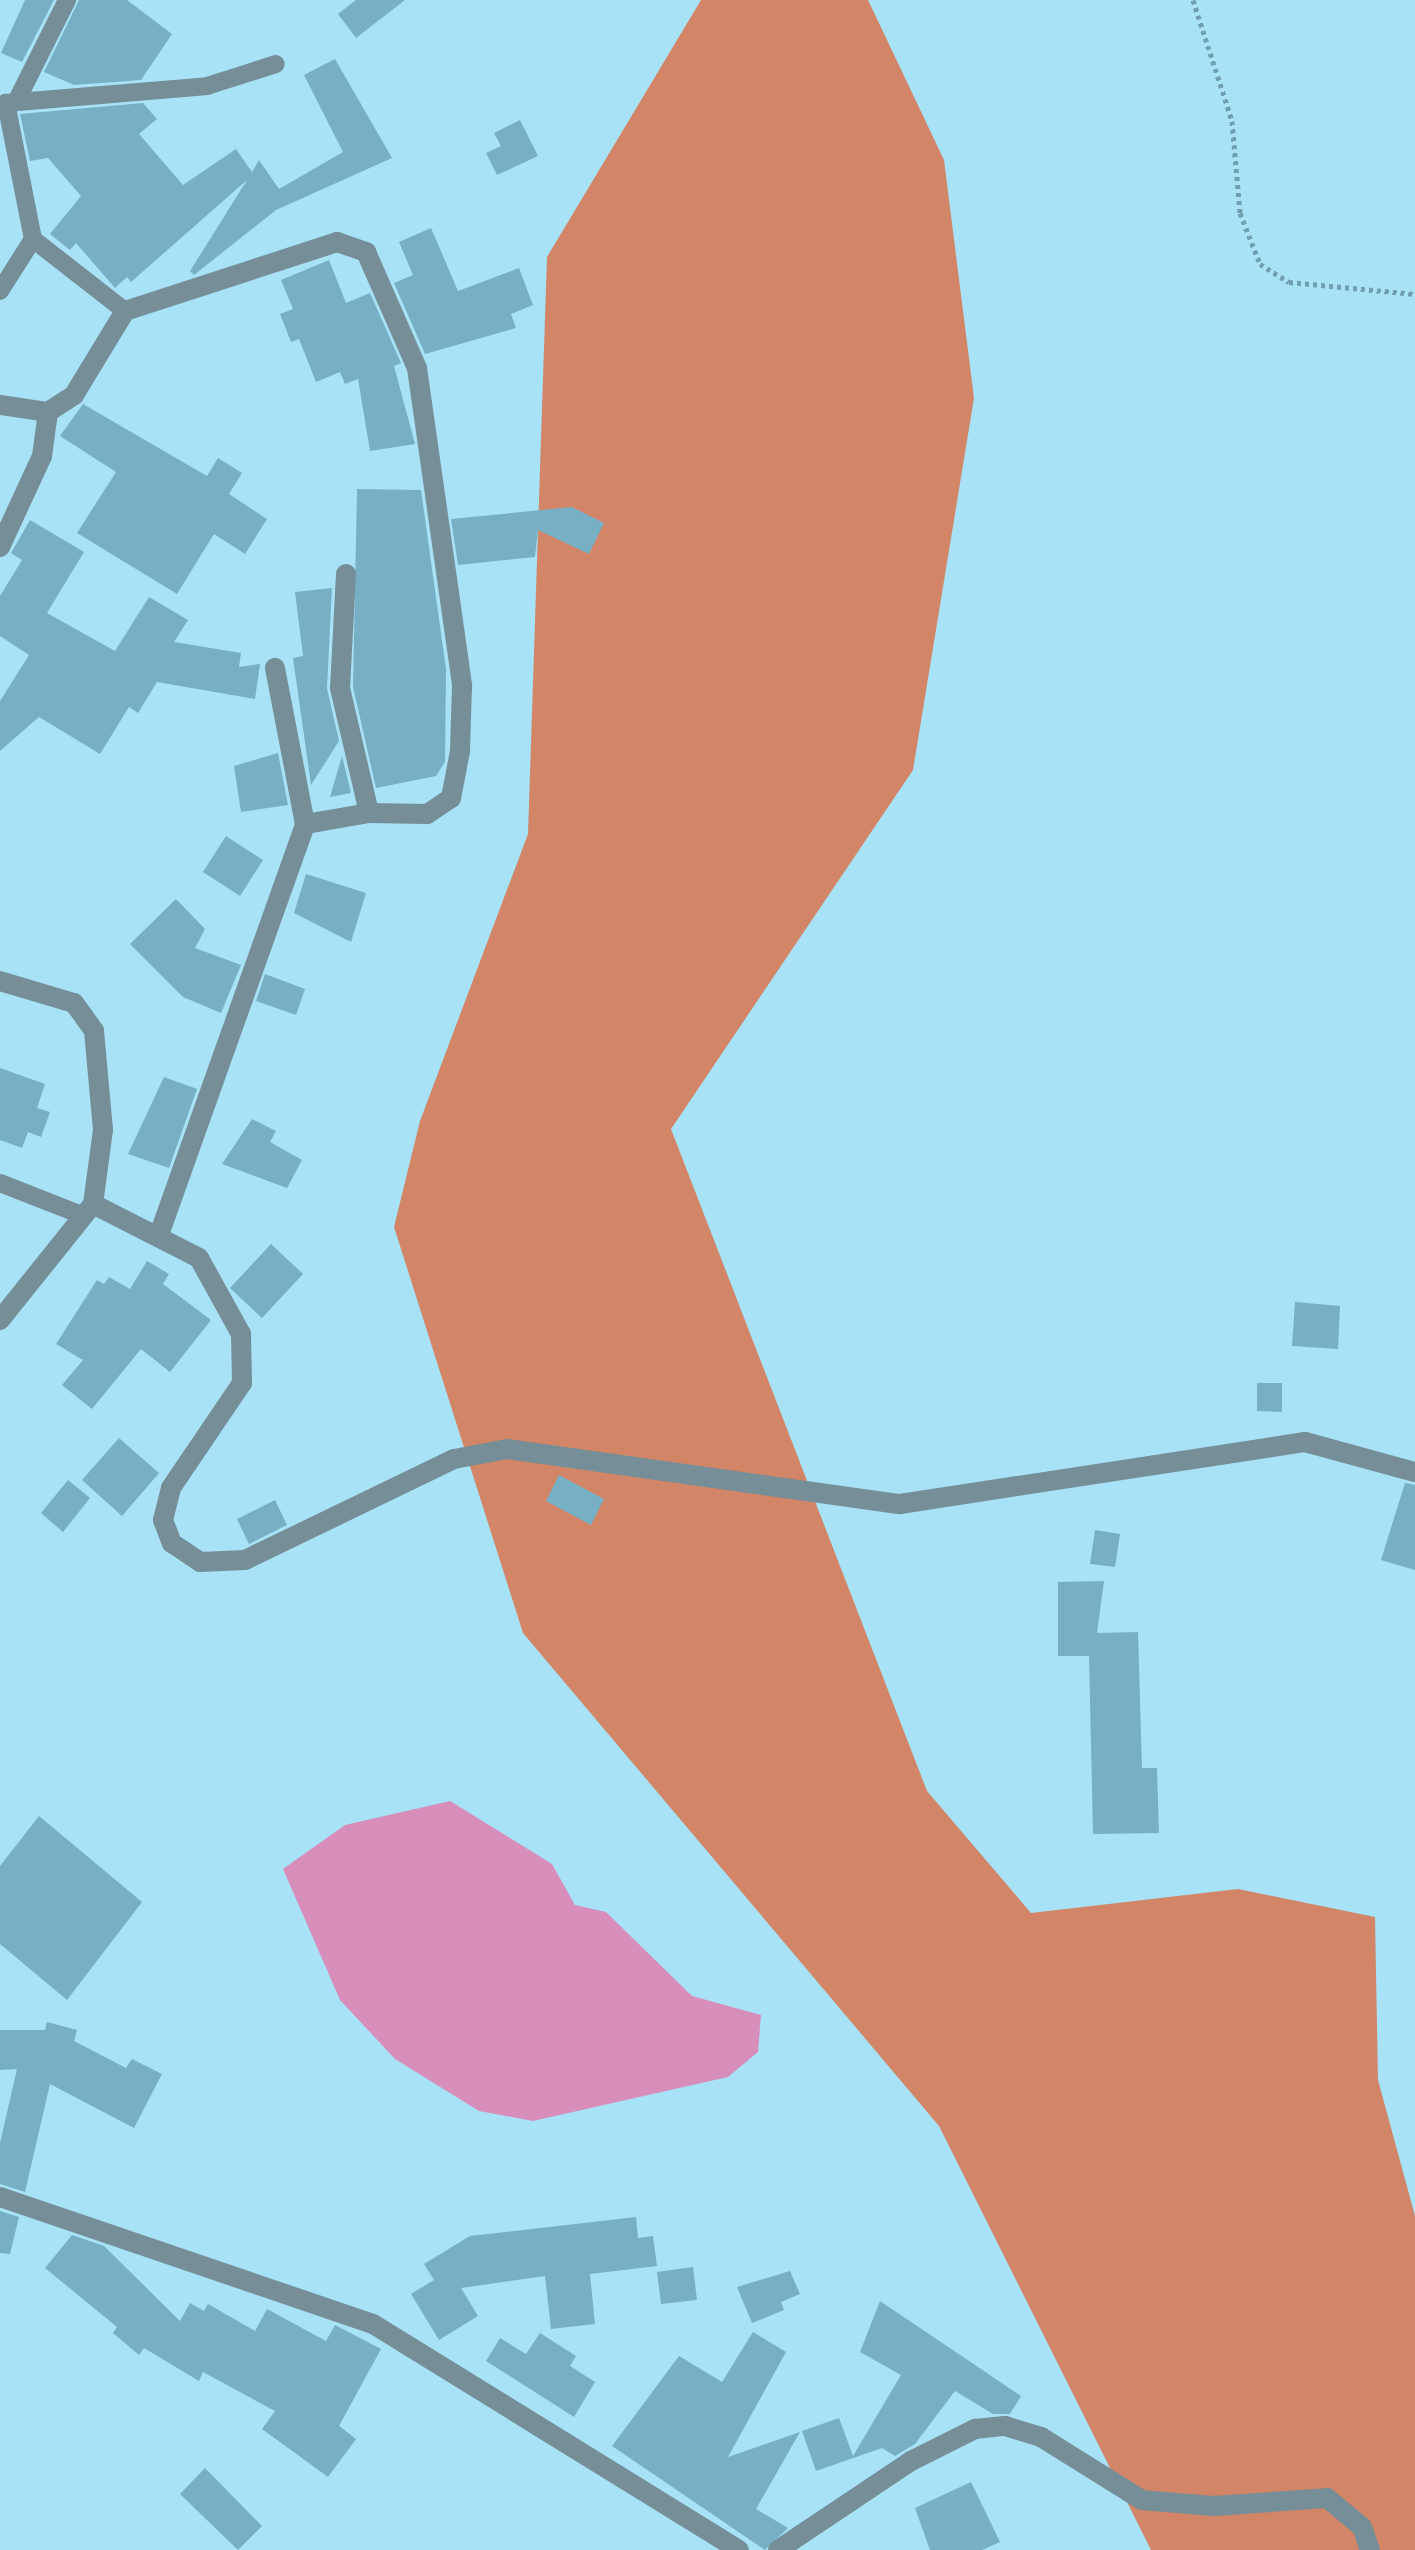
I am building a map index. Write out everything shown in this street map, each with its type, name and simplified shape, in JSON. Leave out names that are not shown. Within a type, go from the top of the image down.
[{"type":"street","points":[[0,405],[48,412],[74,395],[125,311],[337,242],[366,252],[417,368],[462,686],[451,798],[427,814],[369,813],[305,824]]},
{"type":"street","points":[[0,547],[42,456],[48,412]]},
{"type":"street","points":[[346,574],[340,688],[369,813]]},
{"type":"street","points":[[160,1232],[305,824],[275,668]]},
{"type":"street","points":[[0,981],[74,1003],[94,1031],[103,1130],[88,1210],[0,1320]]},
{"type":"street","points":[[88,1210],[160,1232],[199,1258],[241,1334],[242,1383],[171,1488],[163,1520],[172,1543],[200,1562],[245,1560],[454,1459],[507,1449],[900,1504],[1305,1442],[1415,1472]]},
{"type":"street","points":[[0,2197],[373,2324],[739,2550]]},
{"type":"street","points":[[778,2550],[911,2461],[975,2429],[1005,2426],[1041,2437],[1142,2500],[1214,2506],[1327,2498],[1362,2527],[1370,2550]]},
{"type":"lane","points":[[67,0],[18,98],[4,112],[33,239],[125,311]]},
{"type":"lane","points":[[18,98],[207,86],[276,64]]},
{"type":"lane","points":[[0,291],[33,239]]},
{"type":"lane","points":[[0,1183],[88,1210]]},
{"type":"path","points":[[1193,0],[1232,121],[1240,213],[1260,264],[1289,282],[1415,294]]},
{"type":"shaded area","points":[[701,0],[868,0],[944,160],[974,398],[913,770],[671,1129],[927,1791],[1031,1913],[1238,1889],[1375,1917],[1378,2080],[1415,2216],[1415,2550],[1151,2550],[939,2126],[523,1633],[394,1227],[420,1121],[528,834],[547,257]]},
{"type":"shaded area","points":[[450,1801],[552,1864],[575,1905],[606,1912],[692,1996],[761,2015],[758,2052],[728,2077],[533,2121],[479,2111],[395,2059],[340,2000],[283,1869],[345,1825]]},
{"type":"building","points":[[25,0],[54,0],[22,62],[1,53]]},
{"type":"building","points":[[79,0],[127,0],[172,34],[141,80],[74,85],[44,72]]},
{"type":"building","points":[[356,0],[405,0],[356,38],[338,14]]},
{"type":"building","points":[[335,59],[392,158],[276,210],[194,275],[190,271],[247,180],[131,282],[127,277],[115,288],[76,243],[70,250],[50,234],[81,196],[48,158],[30,161],[20,114],[143,103],[157,119],[139,134],[183,185],[236,149],[252,172],[259,160],[279,189],[343,152],[304,75]]},
{"type":"building","points":[[520,120],[538,156],[497,175],[486,153],[501,146],[494,133]]},
{"type":"building","points":[[431,228],[458,291],[519,268],[533,305],[511,314],[516,328],[425,354],[394,283],[413,275],[399,242]]},
{"type":"building","points":[[329,260],[346,303],[370,293],[401,363],[394,366],[415,444],[370,451],[358,379],[345,384],[340,372],[316,382],[299,339],[291,342],[280,314],[293,309],[281,280]]},
{"type":"building","points":[[83,404],[207,476],[218,458],[242,473],[229,494],[267,519],[245,554],[214,534],[177,594],[77,533],[116,472],[60,436]]},
{"type":"building","points":[[357,489],[421,490],[446,669],[445,762],[436,776],[376,788],[353,687]]},
{"type":"building","points":[[572,507],[604,523],[589,554],[538,530],[535,557],[458,565],[451,519]]},
{"type":"building","points":[[30,520],[84,552],[47,613],[115,651],[149,597],[188,620],[174,642],[241,653],[239,667],[260,664],[255,699],[157,682],[138,713],[129,707],[100,754],[39,717],[0,751],[0,701],[29,655],[0,636],[0,596],[22,560],[11,553]]},
{"type":"building","points":[[332,588],[327,688],[339,741],[311,785],[293,658],[303,656],[295,592]]},
{"type":"building","points":[[278,753],[288,805],[241,812],[234,766]]},
{"type":"building","points":[[342,756],[351,793],[330,797]]},
{"type":"building","points":[[226,836],[263,860],[240,896],[203,872]]},
{"type":"building","points":[[306,874],[366,893],[351,942],[294,913]]},
{"type":"building","points":[[176,899],[205,929],[195,948],[241,965],[221,1013],[183,997],[130,944]]},
{"type":"building","points":[[265,974],[305,989],[296,1015],[256,1001]]},
{"type":"building","points":[[0,1068],[45,1084],[37,1108],[50,1112],[41,1137],[28,1132],[22,1148],[0,1140]]},
{"type":"building","points":[[164,1077],[197,1089],[169,1168],[128,1154]]},
{"type":"building","points":[[252,1119],[276,1131],[270,1142],[302,1160],[287,1188],[222,1164]]},
{"type":"building","points":[[271,1244],[303,1274],[262,1318],[230,1288]]},
{"type":"building","points":[[147,1261],[169,1274],[163,1284],[211,1320],[170,1372],[141,1349],[92,1409],[62,1385],[83,1360],[56,1344],[97,1280],[104,1284],[109,1277],[130,1289]]},
{"type":"building","points":[[1295,1302],[1340,1306],[1338,1349],[1292,1346]]},
{"type":"building","points":[[1257,1383],[1282,1383],[1282,1412],[1257,1411]]},
{"type":"building","points":[[119,1438],[159,1473],[122,1516],[82,1480]]},
{"type":"building","points":[[559,1475],[604,1499],[591,1525],[546,1501]]},
{"type":"building","points":[[68,1480],[90,1498],[63,1532],[41,1513]]},
{"type":"building","points":[[1405,1483],[1415,1485],[1415,1570],[1381,1560]]},
{"type":"building","points":[[275,1500],[287,1525],[249,1544],[237,1519]]},
{"type":"building","points":[[1095,1530],[1120,1534],[1115,1567],[1090,1564]]},
{"type":"building","points":[[1104,1581],[1097,1633],[1138,1632],[1142,1768],[1157,1768],[1159,1833],[1093,1834],[1089,1656],[1058,1656],[1058,1582]]},
{"type":"building","points":[[39,1816],[142,1902],[67,2000],[0,1944],[0,1866]]},
{"type":"building","points":[[47,2022],[77,2030],[74,2041],[126,2068],[132,2059],[162,2074],[134,2128],[50,2084],[25,2192],[0,2184],[0,2143],[17,2069],[0,2070],[0,2030],[45,2030]]},
{"type":"building","points":[[0,2211],[19,2217],[10,2254],[0,2253]]},
{"type":"building","points":[[636,2217],[638,2238],[653,2236],[657,2266],[590,2274],[595,2324],[551,2329],[545,2276],[461,2288],[478,2316],[439,2340],[411,2294],[434,2280],[424,2264],[470,2236]]},
{"type":"building","points":[[72,2235],[104,2246],[180,2321],[190,2303],[204,2311],[208,2304],[255,2331],[267,2309],[326,2341],[335,2325],[381,2349],[339,2426],[356,2439],[328,2477],[262,2429],[275,2411],[203,2372],[199,2381],[144,2348],[139,2355],[113,2333],[117,2327],[45,2268]]},
{"type":"building","points":[[693,2267],[697,2300],[661,2304],[657,2272]]},
{"type":"building","points":[[790,2271],[800,2294],[781,2302],[784,2310],[752,2323],[737,2287]]},
{"type":"building","points":[[880,2301],[1021,2396],[1010,2414],[993,2414],[955,2391],[915,2444],[895,2456],[882,2448],[816,2471],[802,2431],[839,2418],[853,2456],[901,2375],[860,2352]]},
{"type":"building","points":[[753,2332],[786,2352],[728,2457],[800,2432],[756,2509],[788,2528],[765,2550],[612,2446],[679,2356],[722,2382]]},
{"type":"building","points":[[540,2333],[576,2356],[570,2366],[595,2382],[574,2417],[486,2361],[500,2338],[526,2354]]},
{"type":"building","points":[[205,2468],[262,2526],[238,2550],[180,2494]]},
{"type":"building","points":[[971,2482],[1000,2542],[982,2550],[930,2550],[915,2508]]}]
